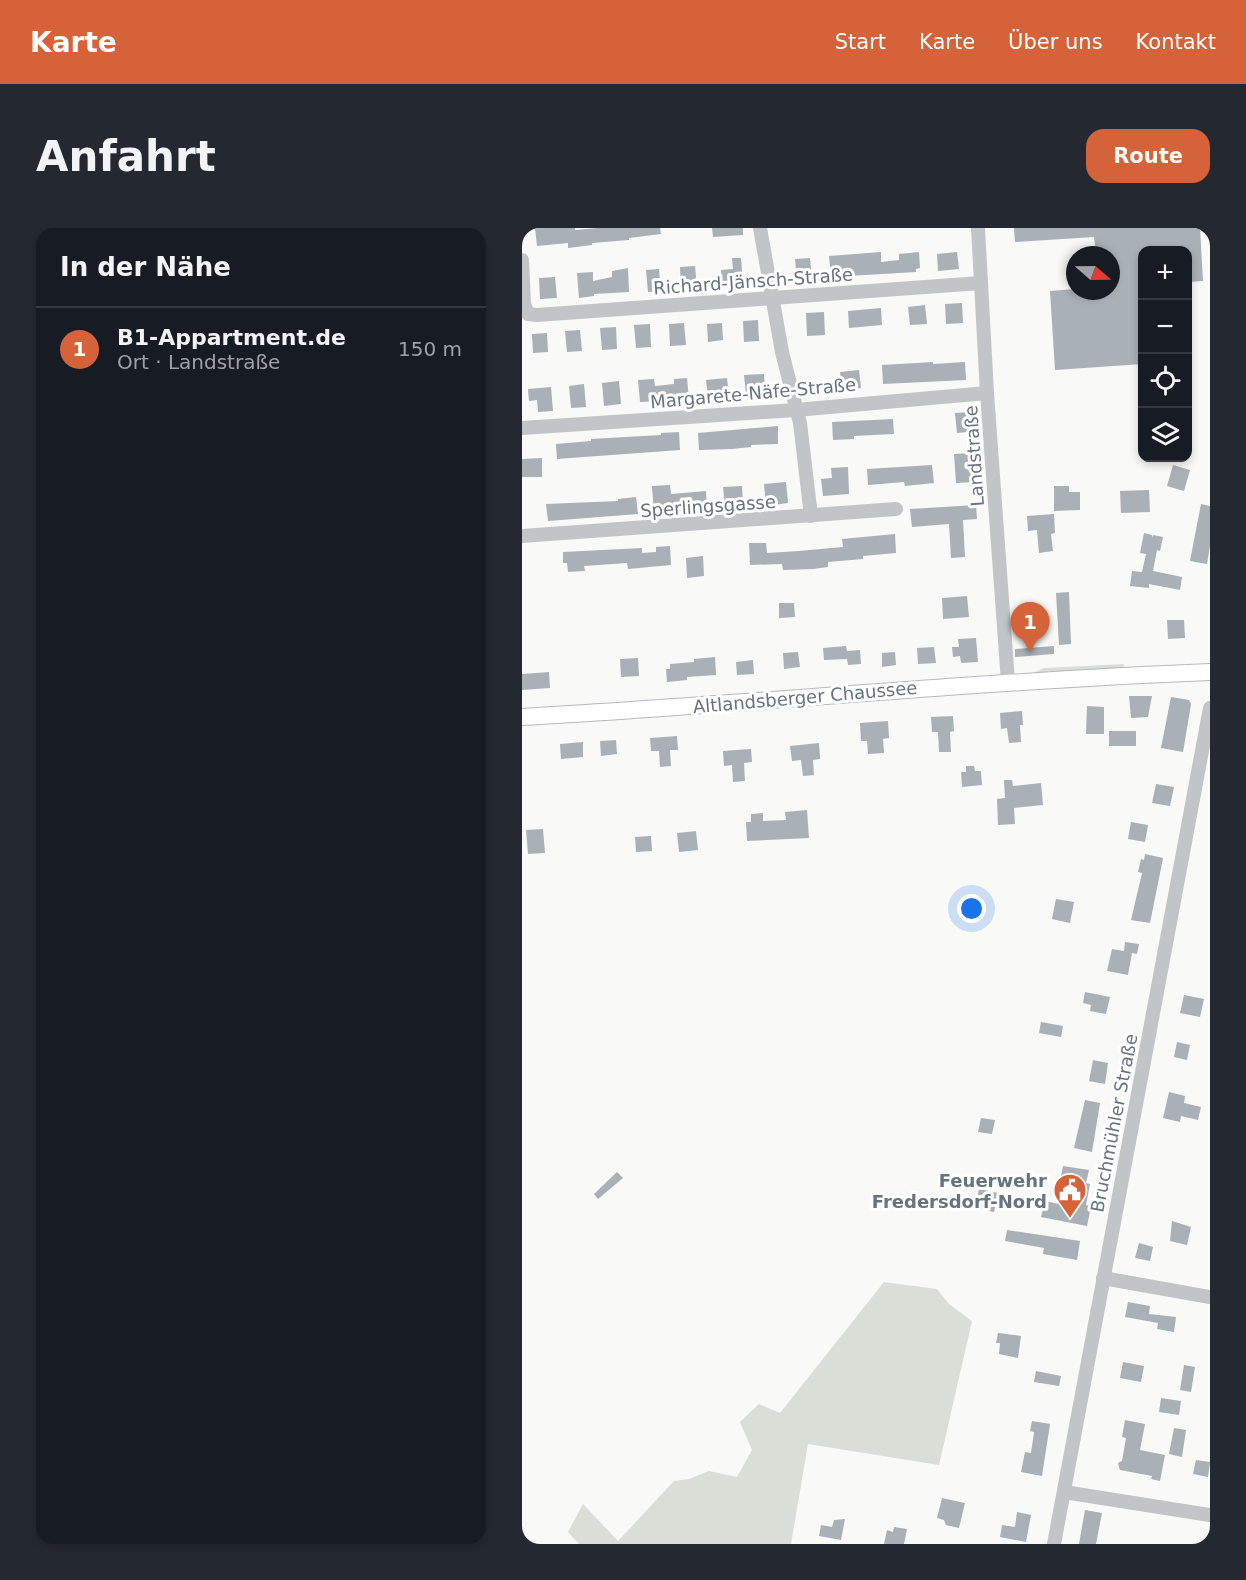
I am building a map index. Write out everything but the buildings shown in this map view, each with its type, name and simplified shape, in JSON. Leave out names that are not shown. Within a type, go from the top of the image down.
[{"type":"main road","name":"Altlandsberger Chaussee","points":[[522,717],[652,710],[1008,682],[1210,672]]},
{"type":"street","points":[[760,228],[782,352],[800,423],[811,516]]},
{"type":"street","name":"Landstraße","points":[[978,228],[987,393],[1008,682]]},
{"type":"street","name":"Richard-Jänsch-Straße","points":[[522,260],[524,304],[528,314],[537,315],[981,283]]},
{"type":"street","name":"Margarete-Näfe-Straße","points":[[522,428],[796,410],[987,393]]},
{"type":"street","name":"Sperlingsgasse","points":[[522,536],[896,509]]},
{"type":"street","name":"Bruchmühler Straße","points":[[1054,1544],[1210,708]]},
{"type":"street","points":[[1103,1278],[1210,1297]]},
{"type":"street","points":[[1064,1492],[1210,1515]]},
{"type":"shaded area","points":[[1124,664],[1123,670],[1031,674],[1044,668]]},
{"type":"shaded area","points":[[884,1282],[937,1289],[949,1304],[972,1321],[939,1465],[808,1444],[791,1544],[579,1544],[568,1532],[583,1504],[618,1541],[674,1481],[689,1479],[709,1471],[737,1477],[752,1450],[740,1422],[759,1404],[780,1413]]},
{"type":"place","name":"B1-Appartment.de","points":[[1030,652]]},
{"type":"place","name":"Feuerwehr Fredersdorf-Nord","points":[[1070,1219]]}]
